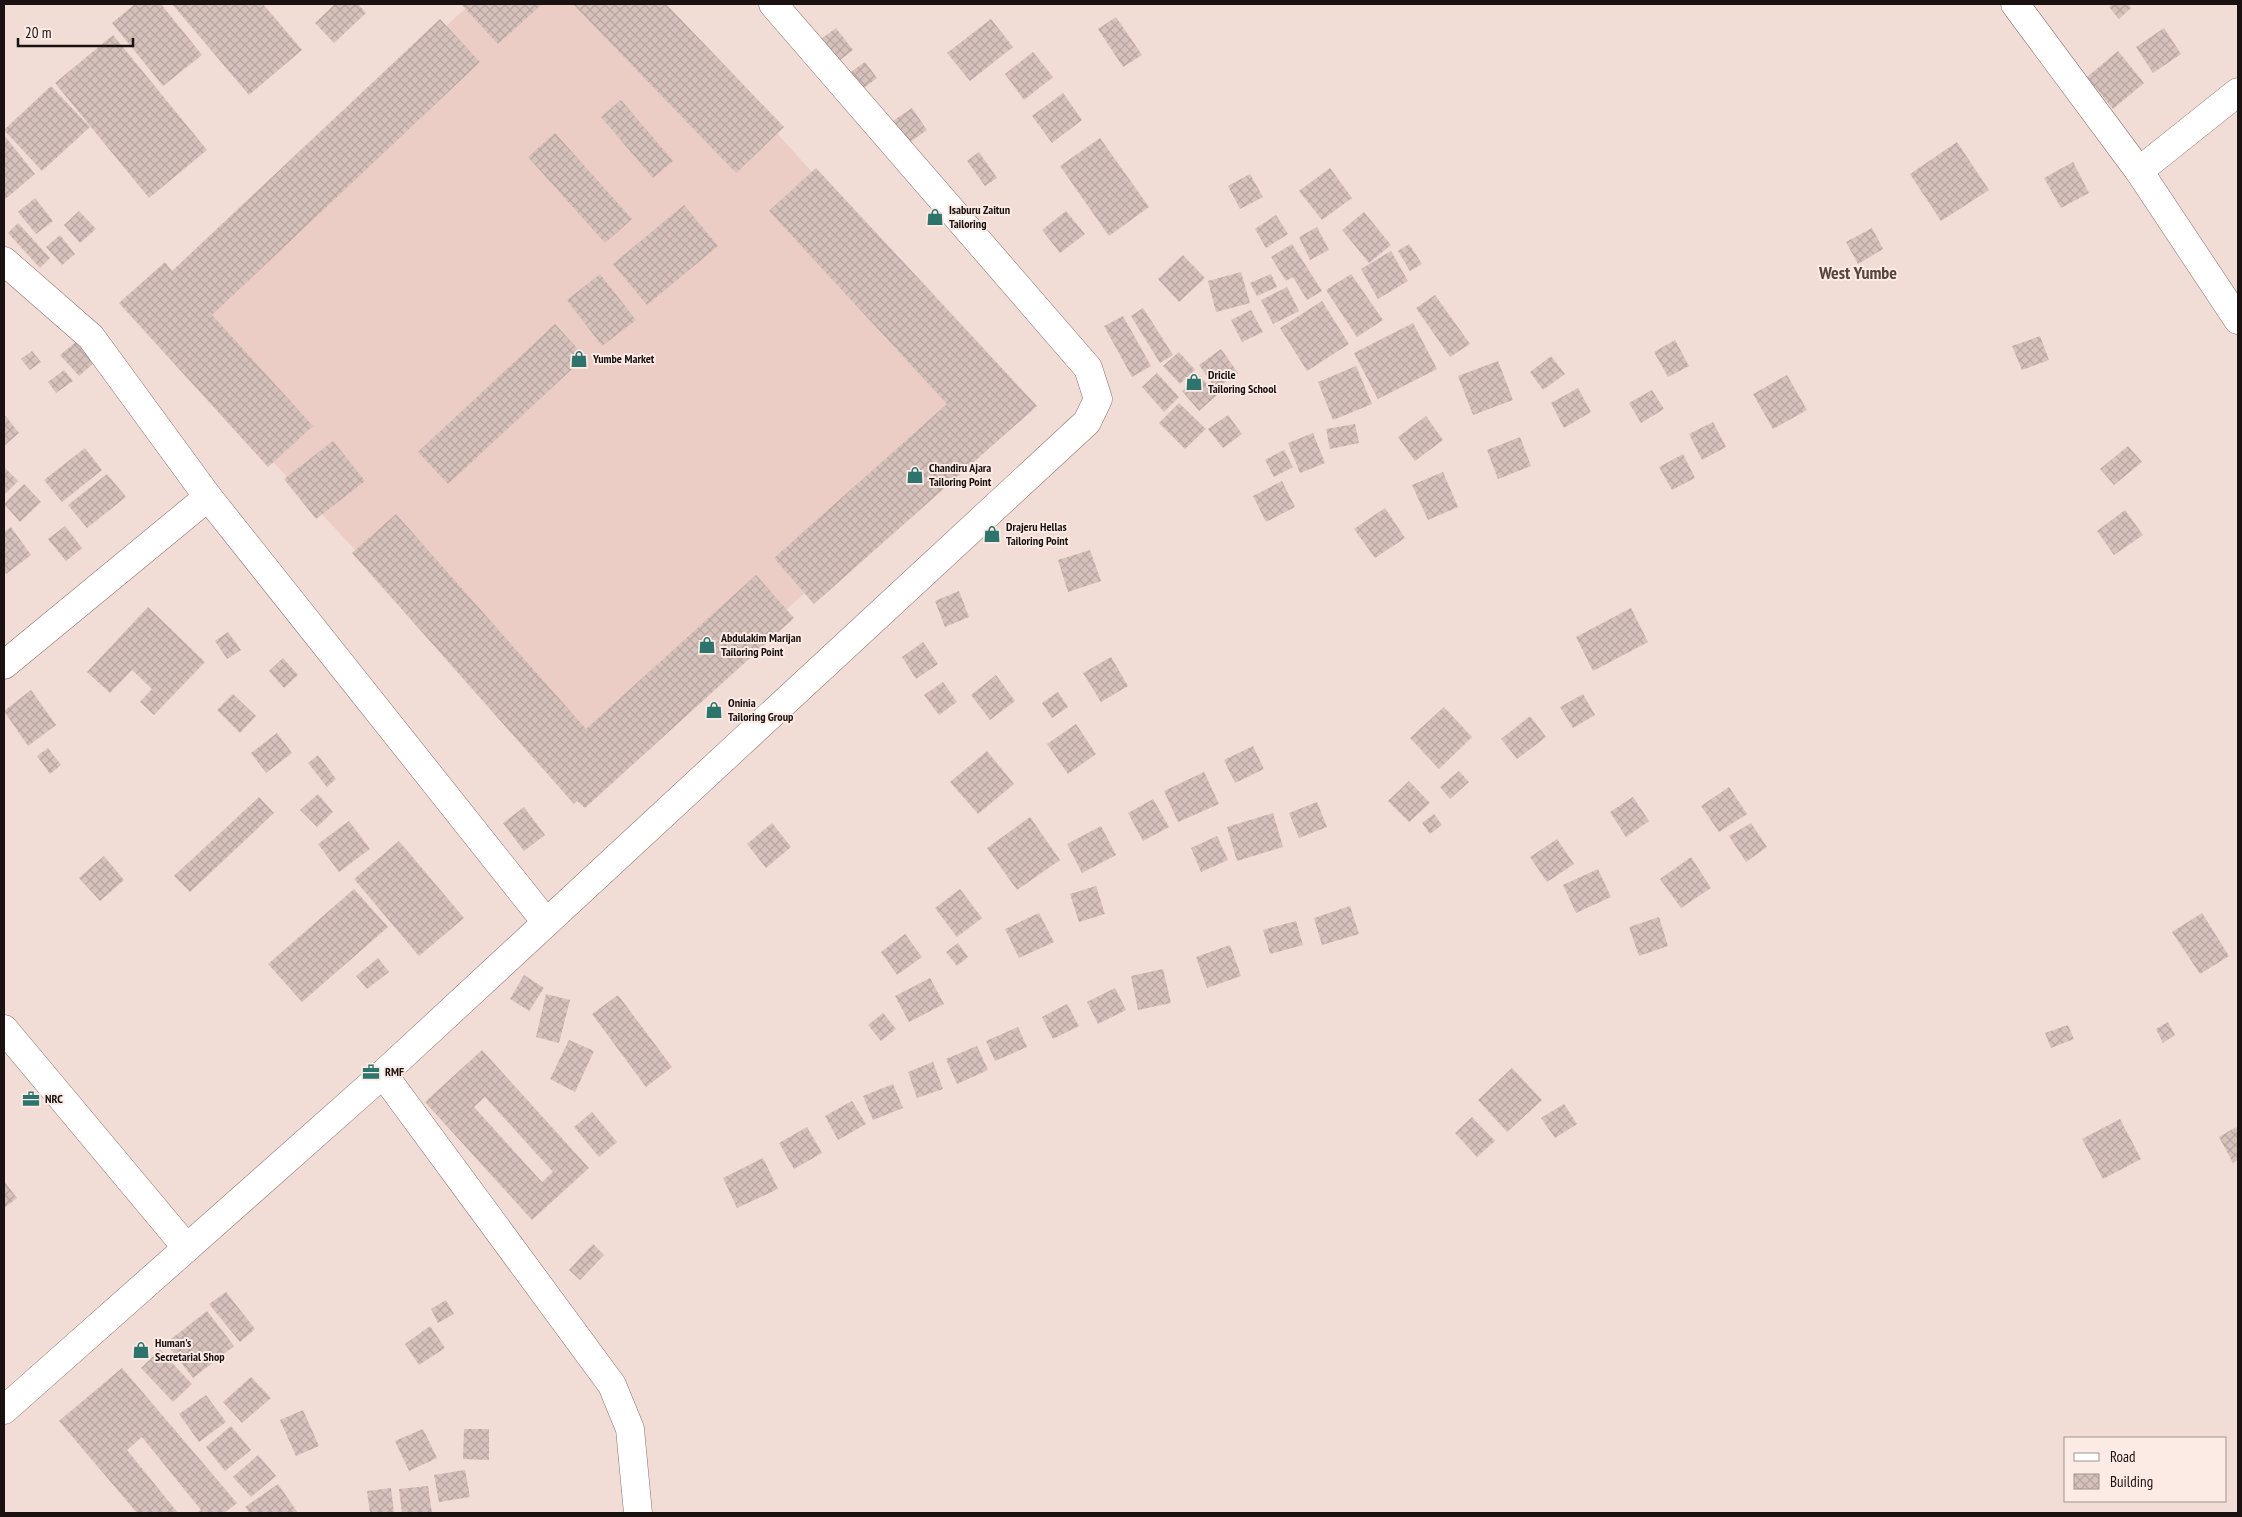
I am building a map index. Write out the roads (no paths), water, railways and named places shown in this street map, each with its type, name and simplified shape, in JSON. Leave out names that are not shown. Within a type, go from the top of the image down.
[{"type":"street","points":[[4,1410],[383,1074],[1087,422],[1098,399],[1088,368],[773,4]]},
{"type":"street","points":[[2015,4],[2139,171],[2238,320]]},
{"type":"street","points":[[2139,171],[2238,92]]},
{"type":"street","points":[[4,261],[91,337],[208,497],[546,922]]},
{"type":"street","points":[[4,665],[208,497]]},
{"type":"street","points":[[4,1029],[187,1248]]},
{"type":"street","points":[[383,1074],[612,1385],[630,1428],[638,1513]]},
{"type":"place","name":"Isaburu Zaitun Tailoring","points":[[935,217]]},
{"type":"place","name":"Yumbe Market","points":[[579,359]]},
{"type":"place","name":"Dricile Tailoring School","points":[[1194,382]]},
{"type":"place","name":"Chandiru Ajara Tailoring Point","points":[[915,475]]},
{"type":"place","name":"Drajeru Hellas Tailoring Point","points":[[992,534]]},
{"type":"place","name":"Abdulakim Marijan Tailoring Point","points":[[707,645]]},
{"type":"place","name":"Oninia Tailoring Group","points":[[714,710]]},
{"type":"place","name":"RMF","points":[[371,1072]]},
{"type":"place","name":"NRC","points":[[31,1099]]},
{"type":"place","name":"Human's Secretarial Shop","points":[[141,1350]]},
{"type":"district","name":"West Yumbe","points":[[1858,273]]}]
